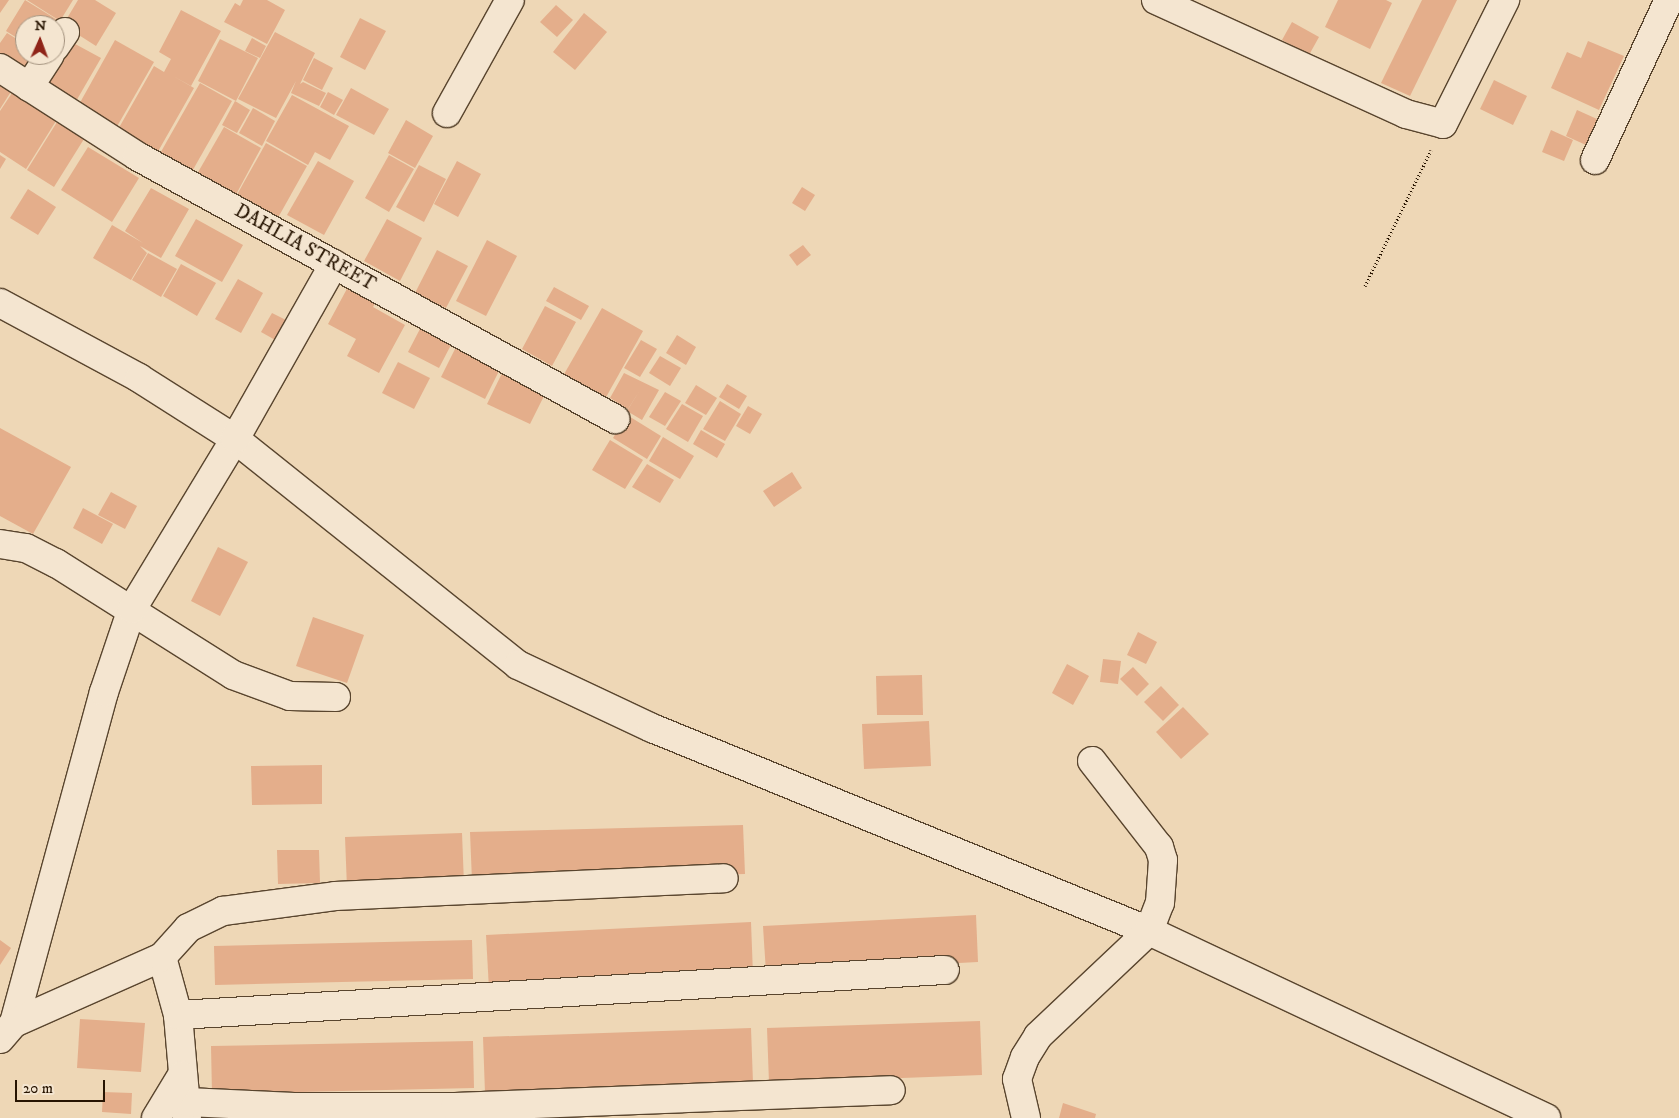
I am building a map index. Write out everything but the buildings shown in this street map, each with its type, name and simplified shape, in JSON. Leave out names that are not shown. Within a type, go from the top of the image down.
[{"type":"street","points":[[447,114],[510,0]]},
{"type":"street","points":[[1156,0],[1406,114],[1443,124],[1505,0]]},
{"type":"street","points":[[1595,160],[1669,0]]},
{"type":"street","points":[[29,87],[43,65]]},
{"type":"street","name":"DAHLIA STREET","points":[[0,68],[137,156],[615,419]]},
{"type":"street","points":[[7,1031],[104,692],[132,609],[235,439],[334,264]]},
{"type":"street","points":[[0,303],[139,378],[235,439],[518,665],[652,728],[1149,931],[1546,1118]]},
{"type":"street","points":[[0,544],[26,548],[49,560],[132,609],[233,675],[261,688],[304,698],[336,697]]},
{"type":"street","points":[[1026,1118],[1017,1080],[1025,1057],[1038,1036],[1149,931],[1160,903],[1163,860],[1160,847],[1092,761]]},
{"type":"street","points":[[7,1031],[162,957],[188,928],[223,911],[288,901],[724,878]]},
{"type":"street","points":[[162,957],[178,1016],[182,1075],[187,1110],[455,1106],[891,1090]]},
{"type":"street","points":[[178,1016],[945,970]]},
{"type":"street","points":[[156,1118],[182,1075]]},
{"type":"path","points":[[1365,286],[1443,124]]}]
